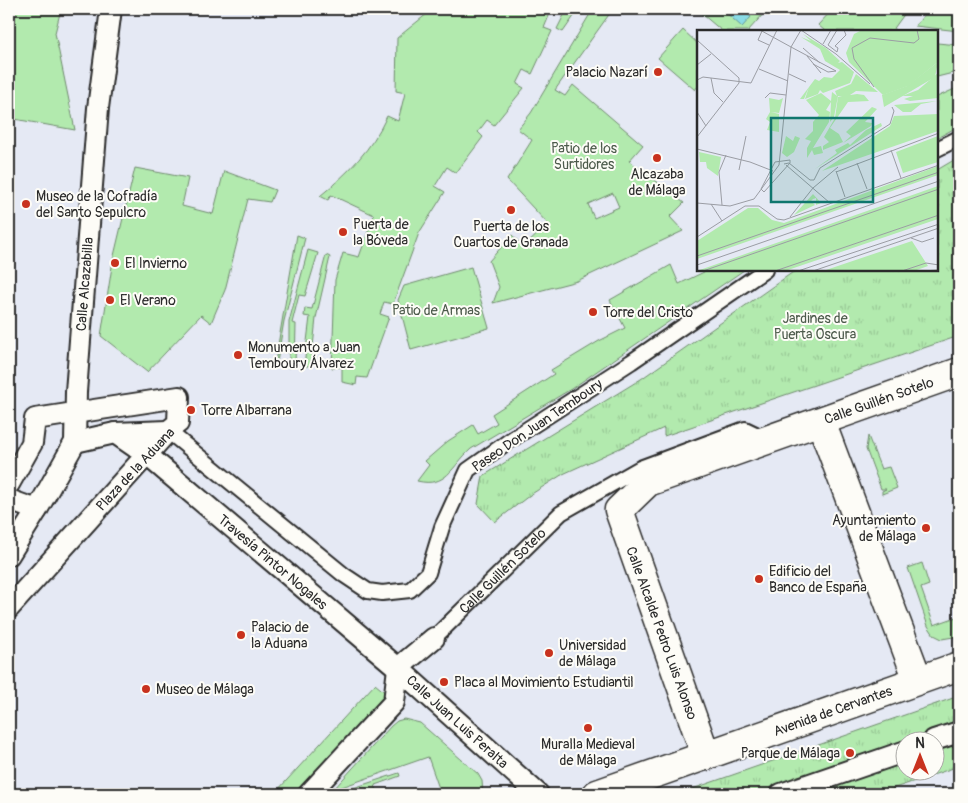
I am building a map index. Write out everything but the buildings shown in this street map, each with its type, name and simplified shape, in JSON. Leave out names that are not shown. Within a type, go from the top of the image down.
[{"type":"street","name":"Calle Alcazabilla","points":[[75,442],[75,412],[98,108],[112,9]]},
{"type":"street","name":"Calle Guillén Sotelo","points":[[619,510],[648,482],[959,372]]},
{"type":"street","name":"Plaza de la Aduana","points":[[9,484],[32,443],[35,418],[179,397],[178,423],[168,431],[9,608]]},
{"type":"street","points":[[822,422],[918,680]]},
{"type":"street","points":[[9,555],[75,442],[115,433],[168,431]]},
{"type":"street","name":"Travesía Pintor Nogales","points":[[115,433],[147,455],[398,668]]},
{"type":"street","points":[[9,500],[37,510]]},
{"type":"street","name":"Calle Alcalde Pedro Luis Alonso","points":[[619,510],[706,756]]},
{"type":"street","name":"Calle Guillén Sotelo","points":[[398,668],[434,638]]},
{"type":"street","name":"Avenida de Cervantes","points":[[597,794],[959,666]]},
{"type":"street","points":[[309,794],[394,702],[398,668]]},
{"type":"street","name":"Calle Juan Luis Peralta","points":[[398,668],[538,794]]},
{"type":"street","points":[[946,736],[959,732]]},
{"type":"street","points":[[781,794],[896,754]]},
{"type":"lane","points":[[938,148],[959,138]]},
{"type":"lane","name":"Paseo Don Juan Temboury","points":[[168,431],[344,575],[368,591],[382,593],[410,590],[428,573],[442,527],[468,470],[509,440],[631,362],[764,271]]},
{"type":"lane","name":"Calle Guillén Sotelo","points":[[434,638],[561,513],[614,481],[640,468],[745,429],[770,440]]},
{"type":"lane","points":[[614,481],[619,510]]},
{"type":"green space","points":[[9,9],[61,9],[55,33],[75,130],[9,118]]},
{"type":"green space","points":[[433,9],[549,9],[551,11],[544,28],[552,31],[532,74],[524,70],[517,84],[524,88],[494,125],[487,120],[478,132],[483,137],[456,173],[447,167],[435,186],[445,192],[419,233],[393,304],[384,302],[380,314],[389,317],[367,378],[357,377],[356,385],[342,382],[342,367],[332,368],[335,280],[343,253],[359,257],[374,215],[331,195],[328,200],[320,196],[367,150],[387,116],[398,121],[405,93],[396,91],[397,38]]},
{"type":"green space","points":[[567,9],[579,9],[563,32],[557,29]]},
{"type":"green space","name":"Patio de los Surtidores","points":[[593,9],[613,9],[555,90],[565,96],[573,85],[643,145],[629,161],[684,203],[670,217],[683,231],[577,281],[493,303],[499,287],[489,261],[512,235],[524,247],[548,224],[507,180],[532,140],[518,129],[531,113]],"holes":[[[613,193],[619,207],[594,218],[588,204]]]},
{"type":"green space","points":[[696,9],[763,9],[766,11],[749,30],[721,30]]},
{"type":"green space","points":[[833,9],[849,9],[853,12],[856,9],[908,9],[893,30],[824,30],[818,25]]},
{"type":"green space","points":[[929,9],[959,9],[959,31],[915,26]]},
{"type":"green space","points":[[683,30],[697,43],[697,87],[695,90],[658,58]]},
{"type":"green space","points":[[938,43],[959,45],[953,73],[938,77]]},
{"type":"green space","points":[[959,87],[959,126],[938,137],[938,97]]},
{"type":"green space","name":"Jardines de Puerta Oscura","points":[[959,157],[959,336],[664,436],[664,428],[563,474],[530,495],[495,522],[478,504],[483,476],[641,379],[795,271],[938,271],[938,169]]},
{"type":"green space","points":[[135,168],[188,178],[182,206],[213,214],[224,171],[275,190],[270,202],[248,199],[225,290],[211,323],[201,315],[147,372],[101,336],[113,260]]},
{"type":"green space","points":[[297,235],[305,238],[284,321],[277,362],[275,362]]},
{"type":"green space","points":[[308,250],[318,253],[305,296],[299,295],[292,323],[296,324],[295,366],[289,368],[289,322]]},
{"type":"green space","points":[[326,255],[330,257],[316,318],[311,366],[304,366],[310,317],[304,316],[305,308],[312,309]]},
{"type":"green space","points":[[671,265],[679,284],[706,271],[743,271],[571,389],[471,449],[442,479],[427,482],[417,481],[429,465],[425,461],[448,441],[473,425],[478,434],[497,423],[492,414],[554,374],[551,370],[599,341],[625,328],[610,300]]},
{"type":"green space","name":"Patio de Armas","points":[[471,267],[489,328],[411,350],[398,300],[404,286]]},
{"type":"green space","points":[[868,436],[881,469],[889,467],[897,488],[882,494],[882,491],[886,489],[881,489],[866,449]]},
{"type":"green space","points":[[922,563],[929,585],[921,588],[934,625],[959,616],[959,636],[942,639],[934,635],[928,626],[908,568]]},
{"type":"green space","points":[[375,684],[387,694],[295,794],[276,792]]},
{"type":"green space","name":"Parque de Málaga","points":[[959,696],[959,766],[946,770],[946,730],[896,730],[896,780],[918,780],[877,794],[678,794]]},
{"type":"green space","points":[[404,719],[420,723],[478,774],[482,781],[483,794],[441,794],[428,757],[333,790],[391,726],[397,721]]},
{"type":"green space","points":[[399,773],[400,776],[375,785],[378,794],[335,794]]},
{"type":"water","points":[[722,9],[741,9],[751,17],[742,27]]},
{"type":"place","name":"Palacio Nazarí","points":[[658,72]]},
{"type":"place","name":"Alcazaba de Málaga","points":[[657,158]]},
{"type":"place","name":"Museo de la Cofradía del Santo Sepulcro","points":[[26,204]]},
{"type":"place","name":"Puerta de los Cuartos de Granada","points":[[511,210]]},
{"type":"place","name":"Puerta de la Bóveda","points":[[343,232]]},
{"type":"place","name":"El Invierno","points":[[115,263]]},
{"type":"place","name":"El Verano","points":[[110,300]]},
{"type":"place","name":"Torre del Cristo","points":[[593,312]]},
{"type":"place","name":"Monumento a Juan Temboury Álvarez","points":[[238,355]]},
{"type":"place","name":"Torre Albarrana","points":[[191,410]]},
{"type":"place","name":"Ayuntamiento de Málaga","points":[[926,528]]},
{"type":"place","name":"Edificio del Banco de España","points":[[759,579]]},
{"type":"place","name":"Palacio de la Aduana","points":[[241,635]]},
{"type":"place","name":"Universidad de Málaga","points":[[549,653]]},
{"type":"place","name":"Placa al Movimiento Estudiantil","points":[[444,682]]},
{"type":"place","name":"Museo de Málaga","points":[[146,689]]},
{"type":"place","name":"Muralla Medieval de Málaga","points":[[588,728]]},
{"type":"place","name":"Parque de Málaga","points":[[850,753]]}]
